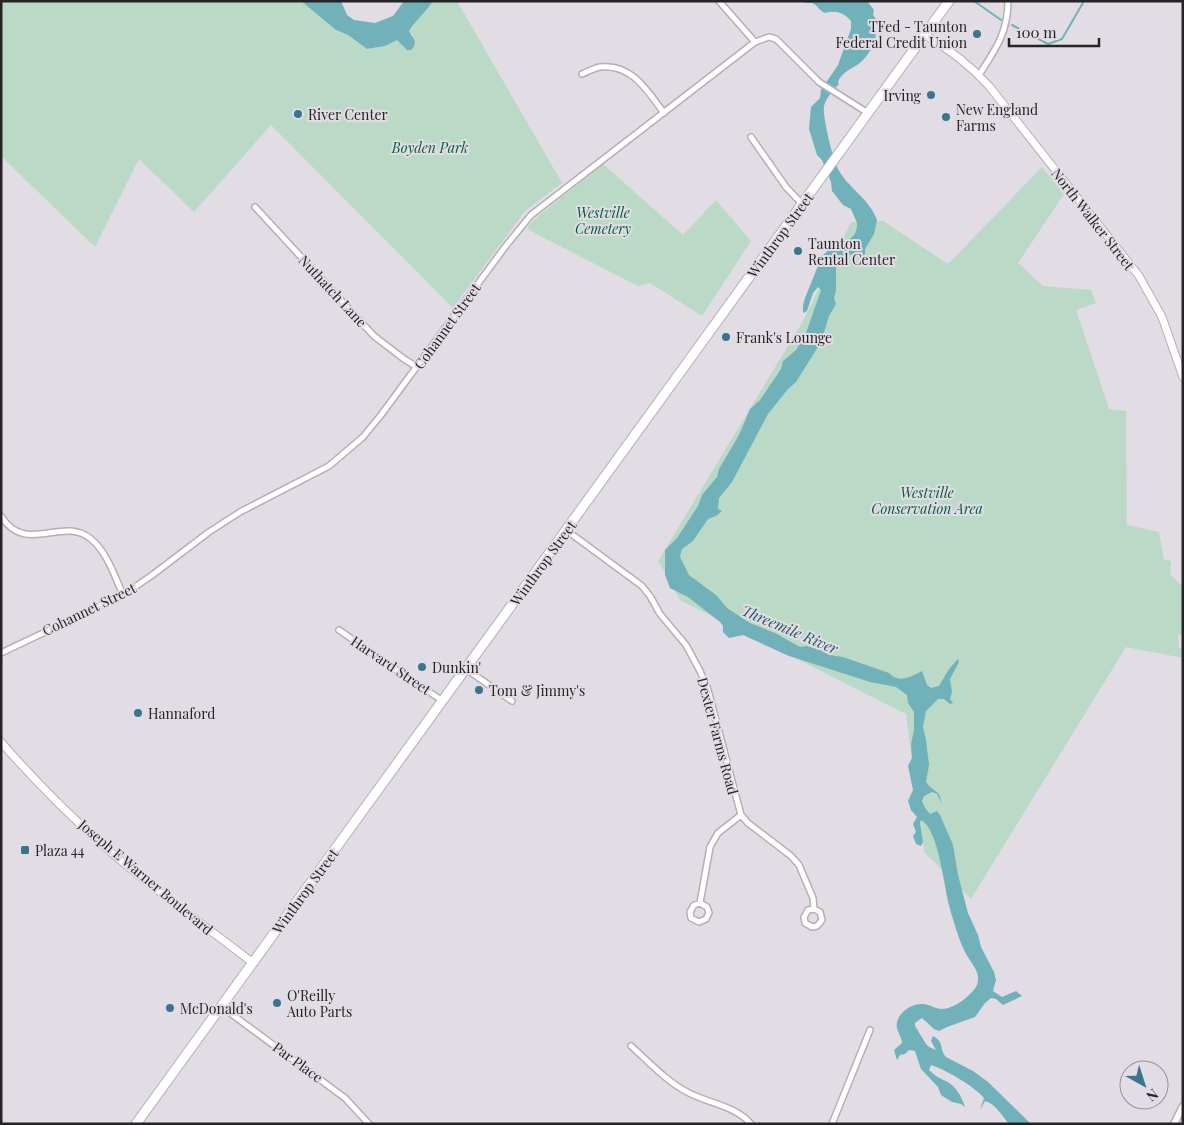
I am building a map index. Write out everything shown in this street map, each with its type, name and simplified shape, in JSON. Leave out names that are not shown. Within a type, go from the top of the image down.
[{"type":"highway","name":"Winthrop Street","points":[[136,1124],[949,1]]},
{"type":"main road","name":"North Walker Street","points":[[925,35],[945,46],[979,75],[1139,276],[1162,317],[1183,377]]},
{"type":"main road","name":"Joseph E Warner Boulevard","points":[[1,742],[44,789],[106,848],[190,916],[253,963]]},
{"type":"street","points":[[719,1],[755,42],[769,37],[776,39],[821,84],[868,113]]},
{"type":"street","points":[[979,75],[999,44],[1003,34],[1008,13],[1008,1]]},
{"type":"street","name":"Cohannet Street","points":[[1,653],[123,595],[209,532],[240,512],[336,462],[363,437],[531,215],[755,42]]},
{"type":"street","points":[[582,74],[600,67],[617,68],[631,74],[640,82],[664,113]]},
{"type":"street","points":[[751,136],[786,187],[802,204]]},
{"type":"street","name":"Nuthatch Lane","points":[[255,207],[374,336],[417,367]]},
{"type":"street","points":[[1,516],[17,531],[28,535],[74,530],[86,535],[98,546],[123,595]]},
{"type":"street","name":"Dexter Farms Road","points":[[566,530],[642,586],[660,614],[692,655],[708,690],[741,815]]},
{"type":"street","name":"Harvard Street","points":[[339,630],[404,676],[443,700]]},
{"type":"street","points":[[466,668],[512,701]]},
{"type":"street","points":[[700,903],[710,847],[718,833],[741,815],[748,823],[791,856],[799,865],[812,898],[814,909]]},
{"type":"street","name":"Par Place","points":[[222,1006],[346,1098],[369,1124]]},
{"type":"street","points":[[832,1124],[870,1030]]},
{"type":"street","points":[[631,1046],[688,1093],[741,1114],[751,1124]]},
{"type":"street","points":[[1174,1124],[1183,1106]]},
{"type":"green space","name":"Boyden Park","points":[[1,1],[301,1],[336,30],[348,35],[367,49],[385,46],[397,39],[407,50],[411,50],[413,35],[409,32],[433,1],[457,1],[562,183],[525,211],[453,308],[271,125],[194,212],[139,159],[95,247],[1,156]]},
{"type":"green space","name":"Westville Cemetery","points":[[603,164],[683,235],[716,200],[751,241],[702,316],[650,283],[638,286],[527,228],[536,218]]},
{"type":"green space","name":"Westville Conservation Area","points":[[1042,167],[1064,194],[1018,263],[1043,286],[1091,290],[1096,303],[1076,310],[1109,409],[1126,411],[1127,525],[1159,532],[1164,560],[1171,561],[1170,574],[1183,587],[1183,634],[1178,636],[1179,648],[1183,650],[1183,658],[1126,647],[971,899],[924,852],[906,714],[680,600],[658,561],[803,321],[851,222],[883,221],[948,264]]},
{"type":"water","points":[[301,1],[341,1],[347,15],[354,20],[375,23],[393,16],[404,1],[433,1],[409,31],[415,41],[411,50],[407,50],[397,40],[385,46],[367,49],[348,35],[336,30]]},
{"type":"water","points":[[805,1],[867,1],[874,10],[876,40],[863,60],[840,78],[839,84],[827,99],[824,111],[828,138],[838,169],[873,212],[877,220],[874,234],[863,256],[847,254],[836,266],[836,291],[834,298],[836,304],[829,316],[821,342],[796,382],[768,414],[732,482],[719,498],[718,509],[722,511],[708,519],[693,541],[682,549],[680,557],[689,575],[716,595],[727,608],[750,623],[775,633],[800,647],[807,646],[829,655],[843,657],[901,679],[922,671],[927,685],[931,688],[939,686],[949,669],[958,659],[959,662],[950,679],[952,692],[950,699],[953,703],[950,704],[944,699],[938,699],[926,711],[923,727],[929,765],[926,782],[939,794],[942,804],[937,794],[932,792],[924,796],[922,801],[930,814],[937,811],[940,815],[953,845],[958,875],[968,913],[981,947],[994,972],[996,980],[993,991],[1002,997],[1016,991],[1022,996],[1003,1005],[996,999],[991,998],[975,1017],[939,1031],[922,1018],[915,1023],[915,1026],[929,1047],[936,1050],[931,1041],[933,1036],[941,1044],[946,1057],[973,1071],[988,1082],[1031,1124],[1009,1124],[996,1107],[985,1101],[980,1110],[984,1098],[974,1088],[931,1065],[929,1070],[956,1089],[965,1107],[952,1102],[941,1095],[938,1087],[921,1069],[915,1051],[909,1050],[905,1054],[900,1055],[897,1060],[894,1050],[902,1043],[897,1022],[905,1010],[919,1004],[940,1009],[952,1007],[970,994],[977,986],[978,979],[976,970],[965,952],[955,926],[937,847],[927,826],[921,820],[923,842],[921,846],[916,844],[913,836],[916,832],[913,824],[917,817],[911,810],[908,801],[913,790],[908,766],[912,758],[911,745],[914,729],[914,712],[908,703],[907,695],[896,687],[870,682],[789,656],[743,635],[729,638],[723,632],[723,626],[720,622],[688,597],[670,588],[665,575],[665,550],[677,538],[698,506],[702,495],[717,477],[719,469],[739,435],[750,409],[760,400],[781,369],[783,361],[796,350],[806,333],[821,290],[818,287],[813,293],[807,311],[803,313],[803,305],[822,256],[833,246],[850,239],[855,234],[857,227],[851,209],[843,205],[832,191],[831,182],[822,160],[817,155],[809,129],[811,107],[820,98],[821,90],[838,65],[851,29],[851,21],[842,14],[835,12],[825,13],[812,3],[804,3]]},
{"type":"waterway","points":[[974,1],[1001,20]]},
{"type":"waterway","points":[[1012,25],[1048,44],[1062,39],[1084,1]]},
{"type":"place","name":"TFed - Taunton Federal Credit Union","points":[[977,34]]},
{"type":"place","name":"Irving","points":[[931,95]]},
{"type":"place","name":"River Center","points":[[298,114]]},
{"type":"place","name":"New England Farms","points":[[946,117]]},
{"type":"place","name":"Taunton Rental Center","points":[[798,251]]},
{"type":"place","name":"Frank's Lounge","points":[[726,337]]},
{"type":"place","name":"Dunkin'","points":[[422,667]]},
{"type":"place","name":"Tom & Jimmy's","points":[[479,690]]},
{"type":"place","name":"Hannaford","points":[[138,713]]},
{"type":"place","name":"Plaza 44","points":[[25,850]]},
{"type":"place","name":"O'Reilly Auto Parts","points":[[277,1003]]},
{"type":"place","name":"McDonald's","points":[[170,1008]]},
{"type":"water label","name":"Threemile River","points":[[790,629]]}]
